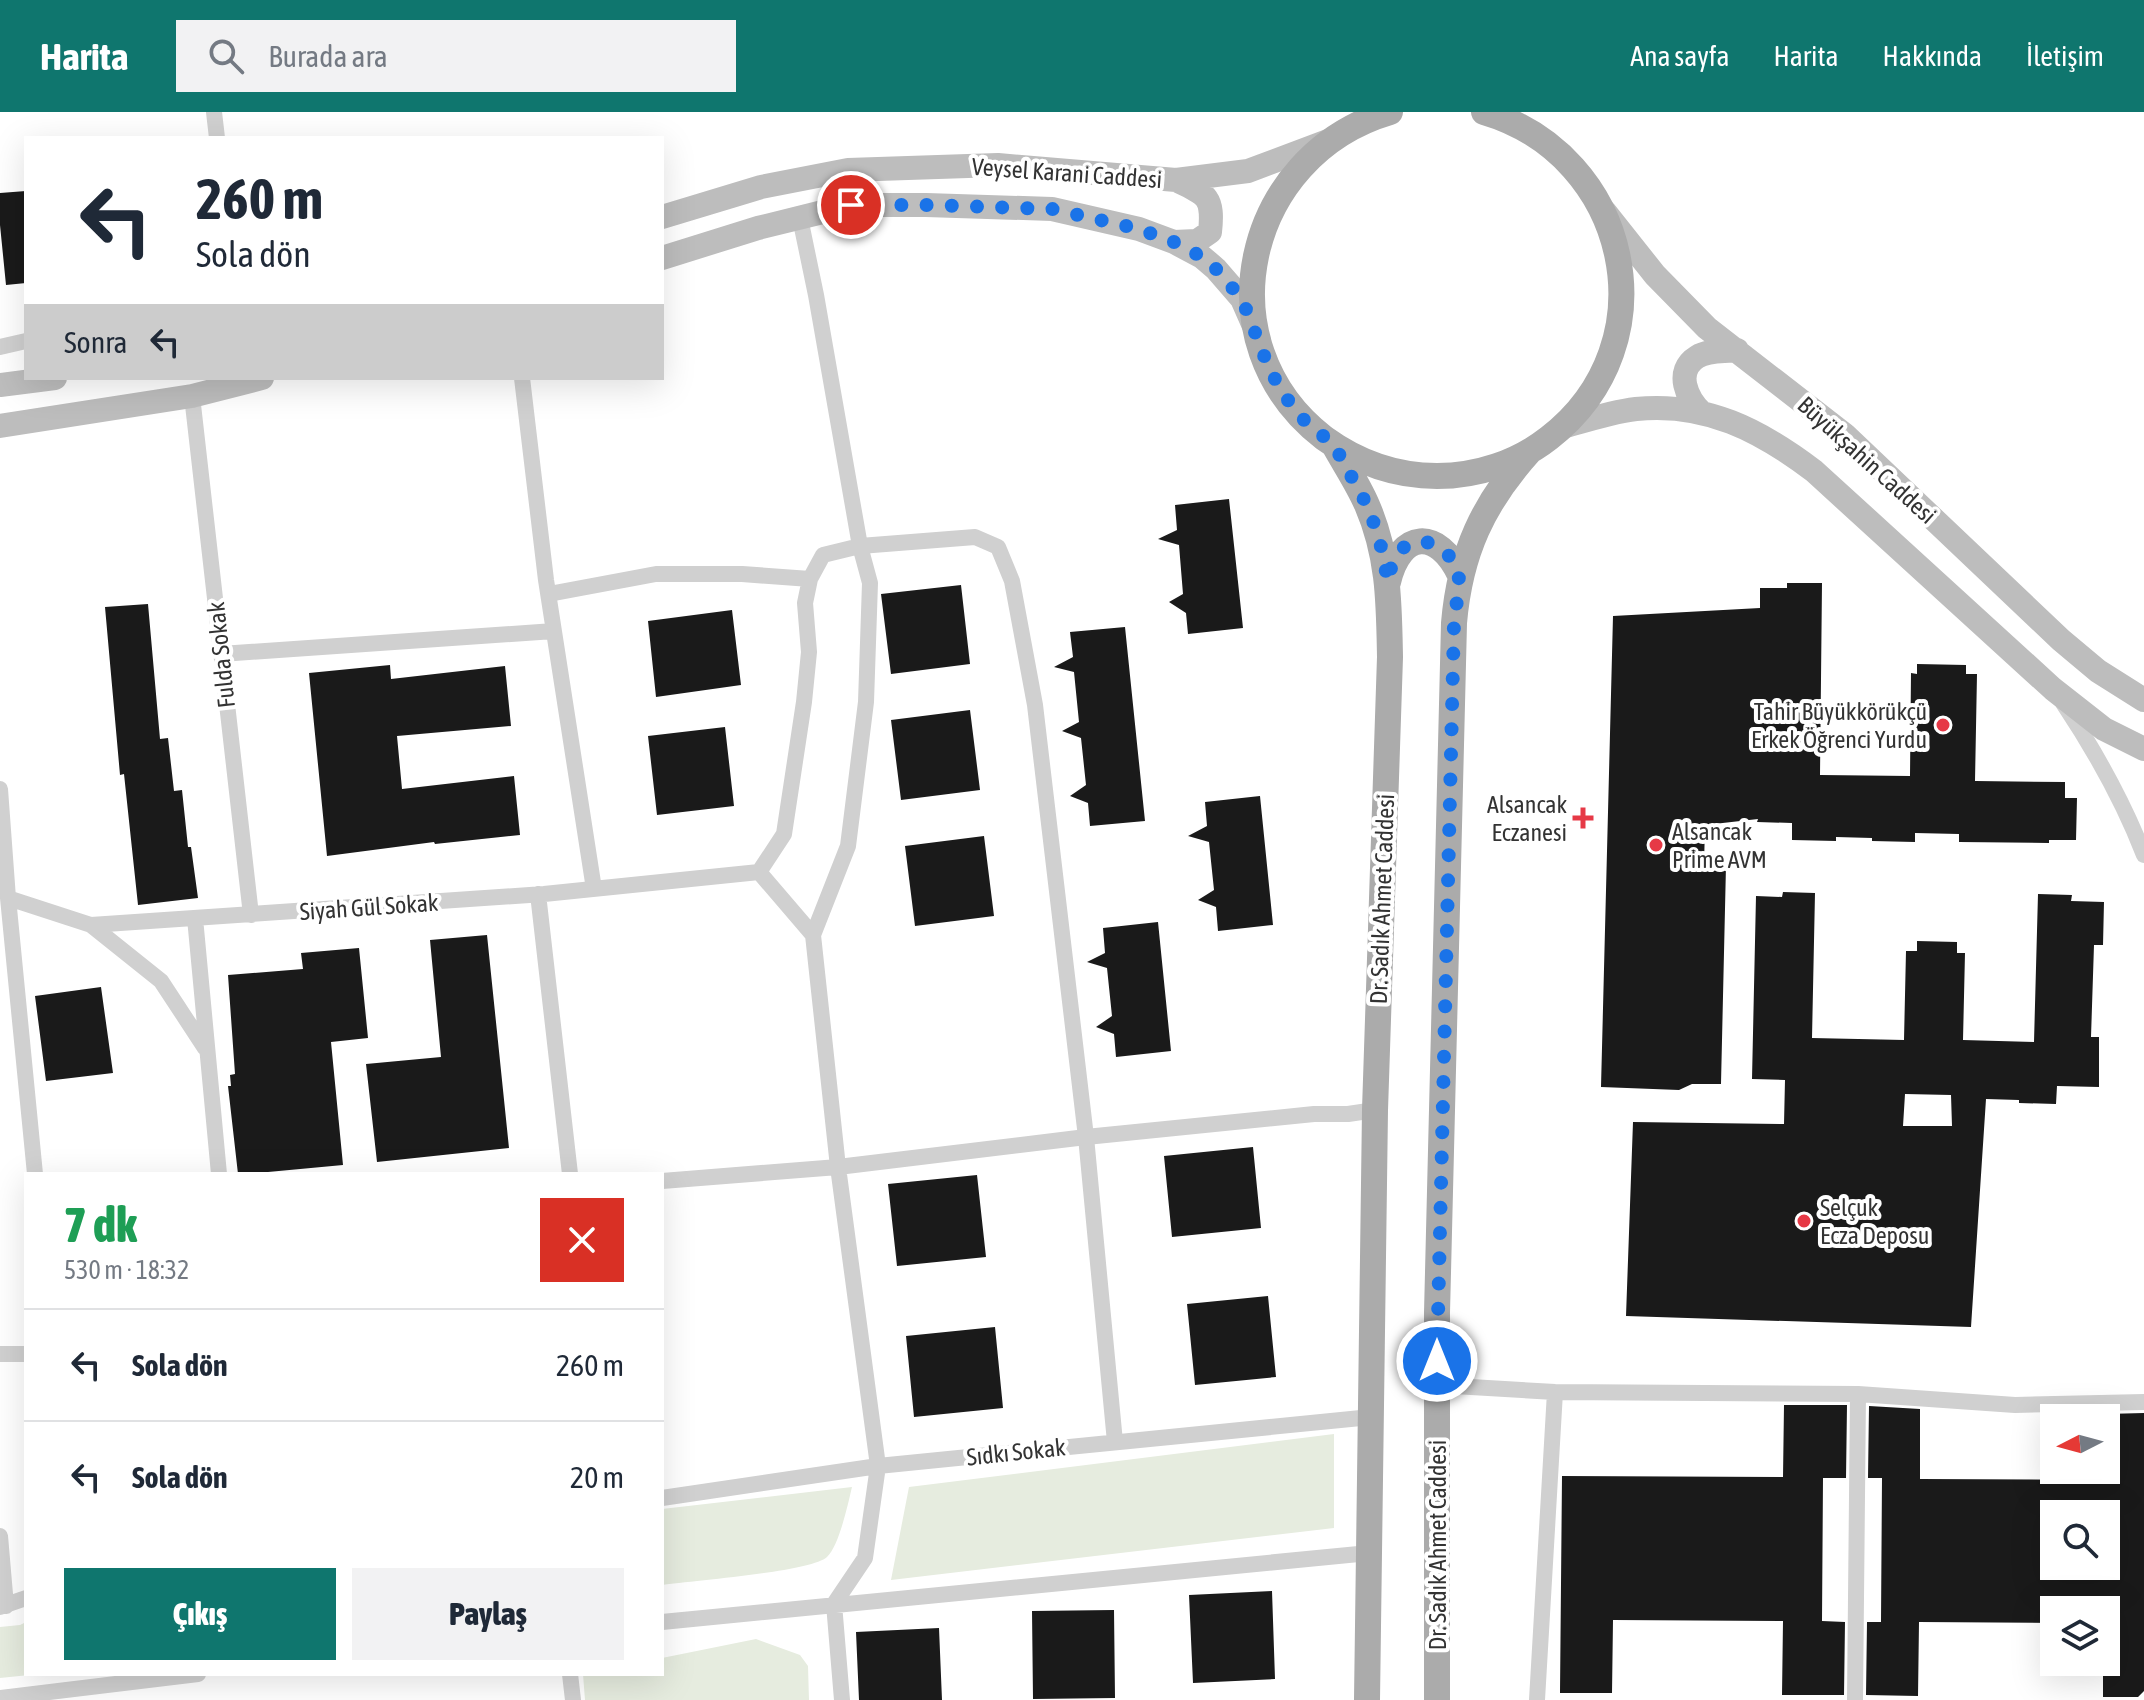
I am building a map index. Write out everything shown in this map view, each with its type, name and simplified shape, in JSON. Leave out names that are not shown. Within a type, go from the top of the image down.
[{"type":"main road","points":[[1355,112],[1289,179],[1263,227],[1252,280],[1257,334],[1270,371],[1304,420],[1334,445],[1358,459],[1384,469],[1424,476],[1479,472],[1505,463],[1530,451],[1563,427],[1599,380],[1618,324],[1621,285],[1616,246],[1602,209],[1578,171],[1545,141],[1514,123],[1484,112]]},
{"type":"main road","points":[[1328,141],[1359,123],[1390,112]]},
{"type":"main road","points":[[1525,112],[1545,141]]},
{"type":"main road","name":"Veysel Karani Caddesi","points":[[664,216],[761,187],[848,170],[998,165],[1176,180],[1248,171],[1328,141]]},
{"type":"main road","points":[[1174,242],[1197,241],[1210,232],[1213,211],[1202,192],[1176,180]]},
{"type":"main road","name":"Veysel Karani Caddesi","points":[[664,257],[758,228],[851,205],[1052,209],[1139,229],[1202,257],[1242,299],[1257,334]]},
{"type":"main road","name":"Büyükşahin Caddesi","points":[[1602,209],[1655,275],[1707,328],[1845,435],[2061,640],[2098,671],[2144,700]]},
{"type":"main road","points":[[1702,413],[1686,392],[1684,379],[1688,366],[1697,357],[1710,352],[1737,350]]},
{"type":"main road","points":[[0,385],[39,380]]},
{"type":"main road","points":[[0,426],[192,396],[254,380]]},
{"type":"main road","name":"Büyükşahin Caddesi","points":[[1563,427],[1635,409],[1673,408],[1732,421],[1759,434],[1814,471],[2053,689],[2104,729],[2144,749]]},
{"type":"main road","name":"Dr. Sadık Ahmet Caddesi","points":[[1334,445],[1367,505],[1379,537],[1388,582],[1390,657],[1375,1110],[1367,1700]]},
{"type":"main road","name":"Dr. Sadık Ahmet Caddesi","points":[[1437,1700],[1437,1313],[1454,623],[1460,575],[1475,530],[1504,480],[1530,451]]},
{"type":"main road","points":[[1388,582],[1398,553],[1408,545],[1423,541],[1436,544],[1446,552],[1460,575]]},
{"type":"street","points":[[214,112],[217,136]]},
{"type":"street","points":[[800,218],[860,546],[870,583],[866,702],[848,846],[813,935],[838,1167],[878,1466],[865,1558],[834,1604],[842,1700]]},
{"type":"street","points":[[0,347],[24,341]]},
{"type":"street","points":[[522,380],[554,631],[594,889]]},
{"type":"street","name":"Fulda Sokak","points":[[192,396],[251,915]]},
{"type":"street","points":[[813,935],[759,872],[784,834],[804,702],[809,652],[805,603],[810,579],[823,555],[860,546],[975,537],[998,547],[1012,581],[1035,705],[1086,1137],[1115,1442]]},
{"type":"street","points":[[549,594],[656,574],[742,574],[810,579]]},
{"type":"street","points":[[221,654],[554,631]]},
{"type":"street","points":[[2053,689],[2101,764],[2144,855]]},
{"type":"street","points":[[0,789],[35,1172]]},
{"type":"street","name":"Siyah Gül Sokak","points":[[8,898],[91,925],[538,894],[759,872]]},
{"type":"street","points":[[538,894],[570,1172]]},
{"type":"street","points":[[195,918],[219,1172]]},
{"type":"street","points":[[91,925],[161,981],[207,1051]]},
{"type":"street","points":[[664,1181],[838,1167],[1086,1137],[1375,1110]]},
{"type":"street","points":[[0,1354],[24,1354]]},
{"type":"street","points":[[1437,1385],[1555,1392],[1858,1394],[2015,1405],[2144,1402]]},
{"type":"street","points":[[1537,1700],[1555,1392]]},
{"type":"street","points":[[1855,1700],[1858,1394]]},
{"type":"street","name":"Sıdkı Sokak","points":[[664,1498],[878,1466],[1371,1417]]},
{"type":"street","points":[[0,1536],[3,1607],[24,1599]]},
{"type":"street","points":[[664,1622],[1369,1553]]},
{"type":"street","points":[[0,1698],[182,1676]]},
{"type":"street","points":[[570,1676],[573,1700]]},
{"type":"shaded area","points":[[1334,1434],[1334,1528],[891,1580],[909,1487]]},
{"type":"shaded area","points":[[852,1487],[839,1534],[827,1557],[775,1571],[664,1585],[664,1509]]},
{"type":"shaded area","points":[[24,1623],[24,1676],[0,1678],[0,1627]]},
{"type":"shaded area","points":[[756,1639],[800,1655],[808,1666],[809,1700],[585,1700],[583,1676],[664,1676],[664,1658]]},
{"type":"building","points":[[24,191],[24,283],[6,285],[0,193]]},
{"type":"building","points":[[1229,499],[1243,628],[1188,634],[1186,613],[1169,602],[1183,594],[1179,545],[1158,539],[1177,530],[1175,505]]},
{"type":"building","points":[[1787,583],[1822,583],[1820,775],[1910,776],[1911,673],[1917,674],[1917,664],[1966,665],[1966,674],[1977,674],[1975,781],[2065,782],[2065,798],[2077,798],[2076,840],[2049,840],[2049,843],[1959,842],[1959,834],[1915,833],[1915,842],[1836,837],[1836,841],[1792,840],[1792,823],[1757,822],[1758,819],[1705,825],[1704,866],[1726,865],[1721,1084],[1692,1084],[1679,1090],[1601,1087],[1613,616],[1760,608],[1760,588],[1787,588]]},
{"type":"building","points":[[961,585],[970,664],[891,674],[881,594]]},
{"type":"building","points":[[148,604],[160,739],[168,738],[174,791],[182,790],[188,847],[191,847],[198,898],[138,905],[124,774],[120,775],[105,607]]},
{"type":"building","points":[[732,610],[741,685],[656,697],[648,621]]},
{"type":"building","points":[[1125,627],[1145,821],[1090,826],[1088,803],[1070,796],[1086,785],[1081,738],[1062,731],[1079,722],[1074,672],[1054,667],[1073,657],[1070,632]]},
{"type":"building","points":[[390,665],[391,679],[505,666],[511,726],[397,736],[402,789],[514,776],[520,835],[327,856],[309,673]]},
{"type":"building","points":[[970,710],[980,790],[901,800],[891,720]]},
{"type":"building","points":[[725,727],[734,806],[657,815],[648,736]]},
{"type":"building","points":[[1260,796],[1273,925],[1218,931],[1216,907],[1198,900],[1214,890],[1209,842],[1188,836],[1207,826],[1205,802]]},
{"type":"building","points":[[984,836],[994,916],[915,926],[905,846]]},
{"type":"building","points":[[1783,892],[1815,893],[1812,1038],[1904,1040],[1906,951],[1917,951],[1917,941],[1957,942],[1957,953],[1965,953],[1963,1040],[2034,1042],[2038,894],[2072,895],[2071,901],[2104,902],[2103,945],[2094,945],[2091,1037],[2099,1037],[2099,1087],[2057,1086],[2056,1104],[1986,1099],[1971,1327],[1626,1316],[1633,1122],[1784,1124],[1785,1080],[1752,1079],[1756,896],[1782,897]],"holes":[[[1905,1094],[1951,1095],[1952,1126],[1903,1126]]]},
{"type":"building","points":[[1158,922],[1171,1051],[1116,1057],[1114,1034],[1096,1027],[1112,1016],[1107,968],[1087,962],[1105,953],[1103,928]]},
{"type":"building","points":[[487,935],[509,1148],[377,1162],[366,1064],[441,1057],[430,940]]},
{"type":"building","points":[[359,948],[368,1038],[331,1042],[343,1165],[238,1172],[228,1086],[231,1086],[230,1075],[235,1074],[228,975],[303,969],[301,953]]},
{"type":"building","points":[[101,987],[113,1073],[46,1081],[35,996]]},
{"type":"building","points":[[1253,1147],[1261,1228],[1172,1237],[1164,1156]]},
{"type":"building","points":[[977,1175],[986,1257],[897,1266],[888,1184]]},
{"type":"building","points":[[1268,1296],[1276,1377],[1195,1385],[1187,1304]]},
{"type":"building","points":[[995,1327],[1003,1408],[914,1417],[906,1336]]},
{"type":"building","points":[[1784,1405],[1847,1405],[1846,1478],[1823,1478],[1822,1621],[1845,1622],[1844,1695],[1782,1695],[1783,1621],[1613,1620],[1612,1693],[1560,1693],[1562,1476],[1783,1477]]},
{"type":"building","points":[[1869,1406],[1920,1409],[1920,1479],[2040,1480],[2040,1484],[2120,1484],[2120,1414],[2144,1413],[2144,1691],[2138,1697],[2103,1697],[2103,1676],[2120,1676],[2120,1596],[2040,1596],[2040,1623],[1919,1622],[1918,1696],[1866,1695],[1867,1622],[1881,1622],[1882,1478],[1868,1478]]},
{"type":"building","points":[[1272,1591],[1275,1679],[1193,1683],[1189,1595]]},
{"type":"building","points":[[1114,1610],[1115,1698],[1033,1699],[1032,1611]]},
{"type":"building","points":[[939,1628],[942,1700],[859,1700],[856,1632]]},
{"type":"place","name":"Tahir Büyükkörükçü Erkek Öğrenci Yurdu","points":[[1943,725]]},
{"type":"place","name":"Alsancak Eczanesi","points":[[1583,818]]},
{"type":"place","name":"Alsancak Prime AVM","points":[[1656,845]]},
{"type":"place","name":"Selçuk Ecza Deposu","points":[[1804,1221]]},
{"type":"route","points":[[851,205],[1052,209],[1139,229],[1202,257],[1242,299],[1270,371],[1291,405],[1334,445],[1367,505],[1379,537],[1388,582],[1398,553],[1408,545],[1423,541],[1436,544],[1454,562],[1460,575],[1454,623],[1437,1361]]}]
